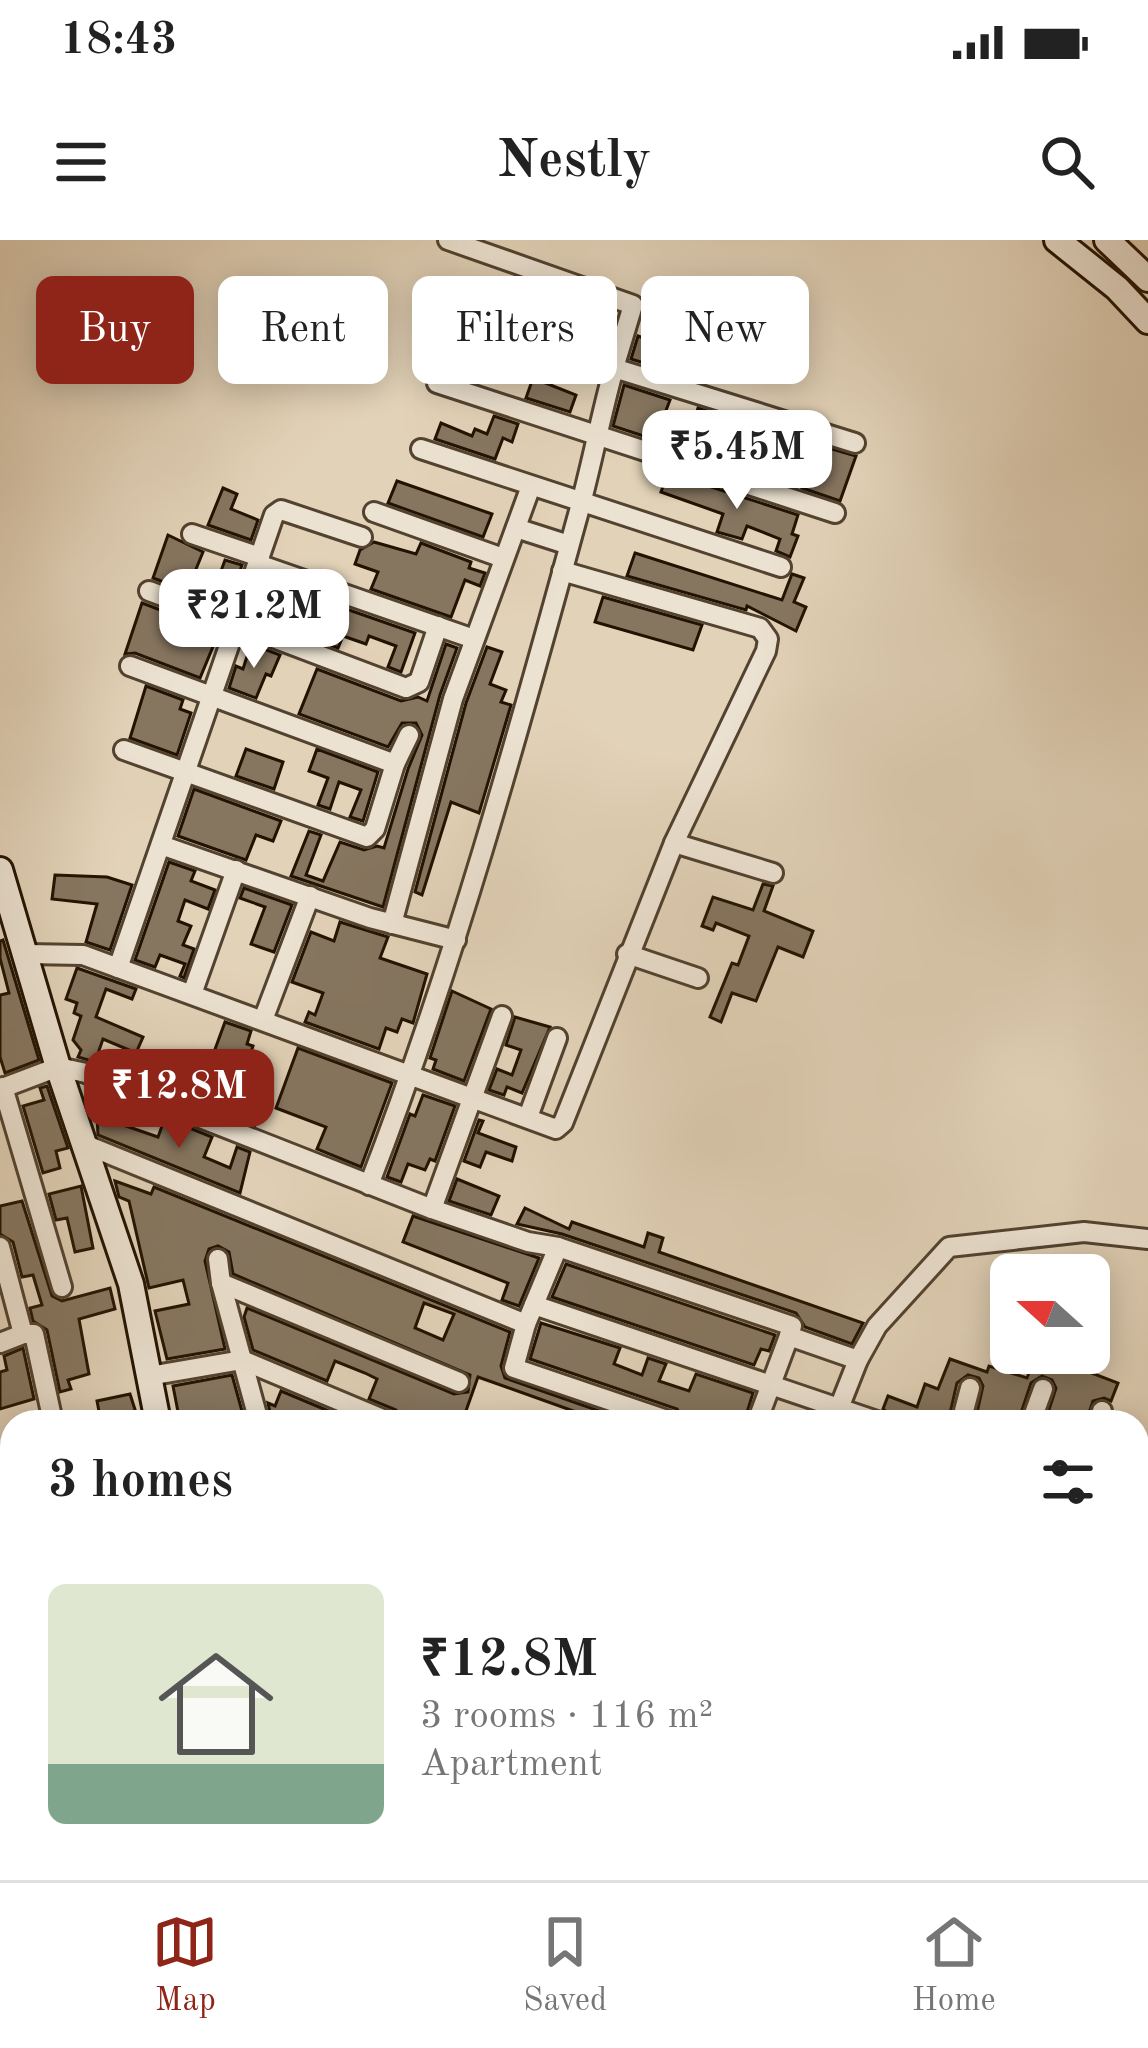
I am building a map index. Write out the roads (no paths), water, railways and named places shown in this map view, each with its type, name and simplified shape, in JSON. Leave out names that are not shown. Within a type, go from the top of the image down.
[{"type":"street","points":[[448,240],[554,276]]},
{"type":"street","points":[[1057,240],[1117,288],[1148,321]]},
{"type":"street","points":[[1107,240],[1148,279]]},
{"type":"street","points":[[617,297],[628,301],[632,310],[617,358]]},
{"type":"street","points":[[617,369],[855,443]]},
{"type":"street","points":[[439,384],[835,513]]},
{"type":"street","points":[[370,1185],[456,940],[581,504],[610,384]]},
{"type":"street","points":[[421,449],[781,566]]},
{"type":"street","points":[[392,924],[431,772],[474,638],[531,486]]},
{"type":"street","points":[[118,968],[274,515],[281,510],[362,537]]},
{"type":"street","points":[[374,512],[503,558]]},
{"type":"street","points":[[516,528],[569,545]]},
{"type":"street","points":[[192,533],[474,638]]},
{"type":"street","points":[[27,954],[82,956],[556,1129],[674,843],[766,651],[766,632],[562,571]]},
{"type":"street","points":[[149,591],[406,688],[418,682],[438,626]]},
{"type":"street","points":[[130,666],[395,764]]},
{"type":"street","points":[[124,750],[368,837],[410,735]]},
{"type":"street","points":[[674,843],[773,873]]},
{"type":"street","points":[[161,845],[392,924],[456,940]]},
{"type":"street","points":[[0,870],[58,1067],[131,1284],[156,1410]]},
{"type":"street","points":[[192,994],[236,870]]},
{"type":"street","points":[[263,1019],[310,896]]},
{"type":"street","points":[[627,954],[698,979]]},
{"type":"street","points":[[431,1209],[502,1016]]},
{"type":"street","points":[[528,1117],[557,1038]]},
{"type":"street","points":[[62,1287],[2,1083],[58,1067],[86,1072],[431,1209],[792,1326],[762,1410]]},
{"type":"street","points":[[84,1144],[530,1314],[845,1410]]},
{"type":"street","points":[[839,1408],[877,1326],[949,1247],[1084,1232],[1148,1239]]},
{"type":"street","points":[[0,1247],[23,1334]]},
{"type":"street","points":[[558,1247],[514,1368],[638,1410]]},
{"type":"street","points":[[218,1258],[220,1283],[256,1410]]},
{"type":"street","points":[[220,1283],[459,1382]]},
{"type":"street","points":[[0,1343],[34,1334],[50,1410]]},
{"type":"street","points":[[789,1336],[858,1360]]},
{"type":"street","points":[[149,1376],[242,1360],[361,1410]]},
{"type":"street","points":[[965,1410],[970,1388]]},
{"type":"street","points":[[1035,1410],[1043,1389]]}]
